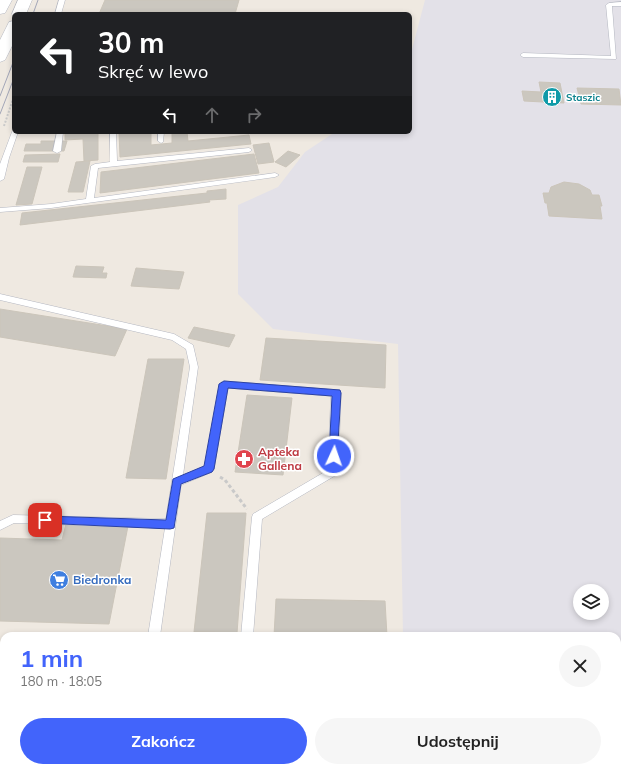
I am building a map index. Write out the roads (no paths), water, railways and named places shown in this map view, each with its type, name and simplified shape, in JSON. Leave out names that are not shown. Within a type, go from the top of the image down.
[{"type":"main road","points":[[0,10],[4,0]]},
{"type":"main road","points":[[20,12],[25,0]]},
{"type":"main road","points":[[0,58],[12,30]]},
{"type":"lane","points":[[59,12],[62,0]]},
{"type":"lane","points":[[523,55],[614,58],[609,5],[621,4]]},
{"type":"lane","points":[[0,179],[5,158],[14,134]]},
{"type":"lane","points":[[56,151],[60,134]]},
{"type":"lane","points":[[113,134],[114,165]]},
{"type":"lane","points":[[161,134],[161,141]]},
{"type":"lane","points":[[90,200],[95,166],[249,150]]},
{"type":"lane","points":[[0,210],[51,206],[275,175]]},
{"type":"lane","points":[[0,297],[174,337],[190,347],[194,367],[155,632]]},
{"type":"lane","points":[[177,482],[209,469],[224,384],[336,393],[333,472],[257,517],[247,632]]},
{"type":"lane","points":[[0,526],[13,519],[170,524]]},
{"type":"tram line","points":[[34,12],[38,0]]},
{"type":"tram line","points":[[0,96],[12,65]]},
{"type":"tram line","points":[[0,114],[12,83]]},
{"type":"place","name":"Staszic","points":[[552,97]]},
{"type":"place","name":"Apteka Gallena","points":[[244,459]]},
{"type":"place","name":"Biedronka","points":[[59,580]]}]
